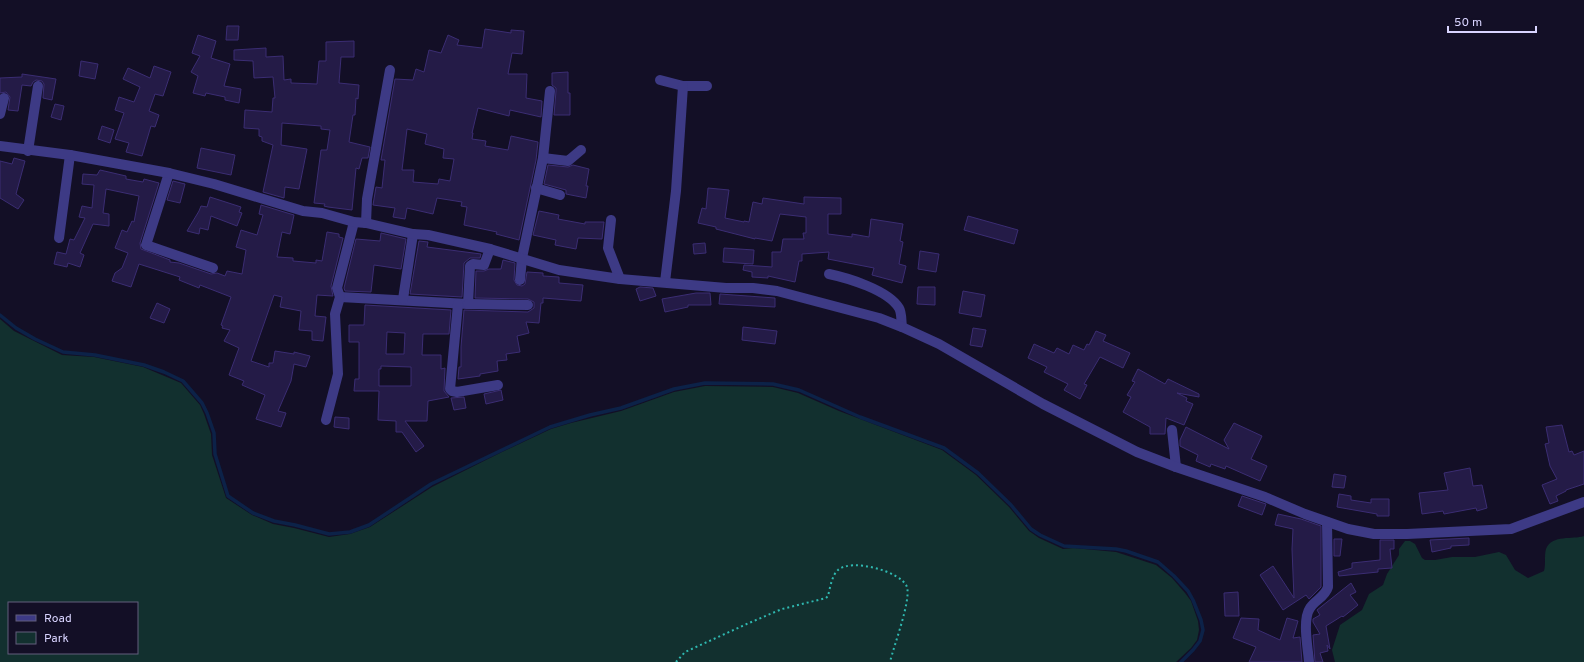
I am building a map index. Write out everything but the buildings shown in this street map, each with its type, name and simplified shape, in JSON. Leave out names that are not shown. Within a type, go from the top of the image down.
[{"type":"street","points":[[366,223],[367,199],[390,70]]},
{"type":"street","points":[[660,80],[683,86],[707,86]]},
{"type":"street","points":[[28,151],[38,86]]},
{"type":"street","points":[[665,282],[676,191],[683,86]]},
{"type":"street","points":[[520,280],[522,258],[543,158],[550,91]]},
{"type":"street","points":[[0,114],[4,98]]},
{"type":"street","points":[[0,146],[28,151],[70,155],[169,173],[214,184],[303,211],[322,213],[354,222],[366,223],[413,234],[428,235],[490,249],[559,270],[620,279],[726,288],[753,288],[777,292],[879,318],[902,326],[939,344],[1043,404],[1137,452],[1176,467],[1265,497],[1348,529],[1374,534],[1511,530],[1584,502]]},
{"type":"street","points":[[543,158],[568,161],[581,150]]},
{"type":"street","points":[[59,238],[70,155]]},
{"type":"street","points":[[169,173],[146,245],[213,268]]},
{"type":"street","points":[[536,188],[560,194]]},
{"type":"street","points":[[610,220],[608,248],[620,279]]},
{"type":"street","points":[[326,420],[338,374],[335,314],[340,297],[337,291],[337,285],[354,222]]},
{"type":"street","points":[[403,300],[413,234]]},
{"type":"street","points":[[490,249],[485,264],[474,264],[470,266],[450,388],[452,391],[456,392],[498,386]]},
{"type":"street","points":[[829,274],[859,282],[882,293],[900,309],[902,326]]},
{"type":"street","points":[[340,297],[463,304],[528,305]]},
{"type":"street","points":[[1172,430],[1176,467]]},
{"type":"street","points":[[1309,662],[1306,617],[1310,608],[1325,594],[1328,587],[1327,522]]},
{"type":"path","points":[[676,662],[685,652],[749,623],[782,609],[826,598],[837,570],[842,567],[858,565],[894,575],[901,579],[906,586],[908,594],[890,662]]},
{"type":"green space","points":[[0,319],[14,331],[62,355],[94,357],[143,367],[181,383],[200,405],[204,414],[211,434],[212,455],[226,498],[252,515],[273,524],[329,537],[350,534],[370,527],[432,487],[551,429],[621,411],[674,392],[705,386],[773,387],[798,393],[839,411],[942,450],[976,475],[1009,507],[1029,531],[1039,538],[1063,549],[1074,548],[1116,552],[1156,565],[1172,578],[1191,601],[1198,621],[1199,630],[1197,640],[1176,662],[0,662]]},
{"type":"green space","points":[[1584,536],[1584,662],[1335,662],[1332,650],[1340,625],[1362,610],[1369,594],[1383,585],[1387,574],[1399,555],[1399,549],[1405,541],[1410,541],[1415,544],[1422,558],[1425,560],[1452,557],[1475,557],[1499,552],[1506,555],[1515,570],[1528,578],[1544,571],[1546,549],[1553,541],[1563,538]]},
{"type":"waterway","points":[[0,315],[16,328],[63,352],[95,355],[144,365],[183,381],[202,403],[207,413],[214,433],[215,454],[228,496],[253,513],[274,521],[329,534],[350,532],[369,525],[431,484],[550,427],[590,415],[621,408],[674,389],[705,383],[773,384],[799,390],[860,417],[944,448],[978,473],[1011,505],[1031,529],[1040,535],[1064,546],[1116,549],[1158,562],[1188,591],[1201,620],[1203,630],[1200,641],[1181,662]]}]
